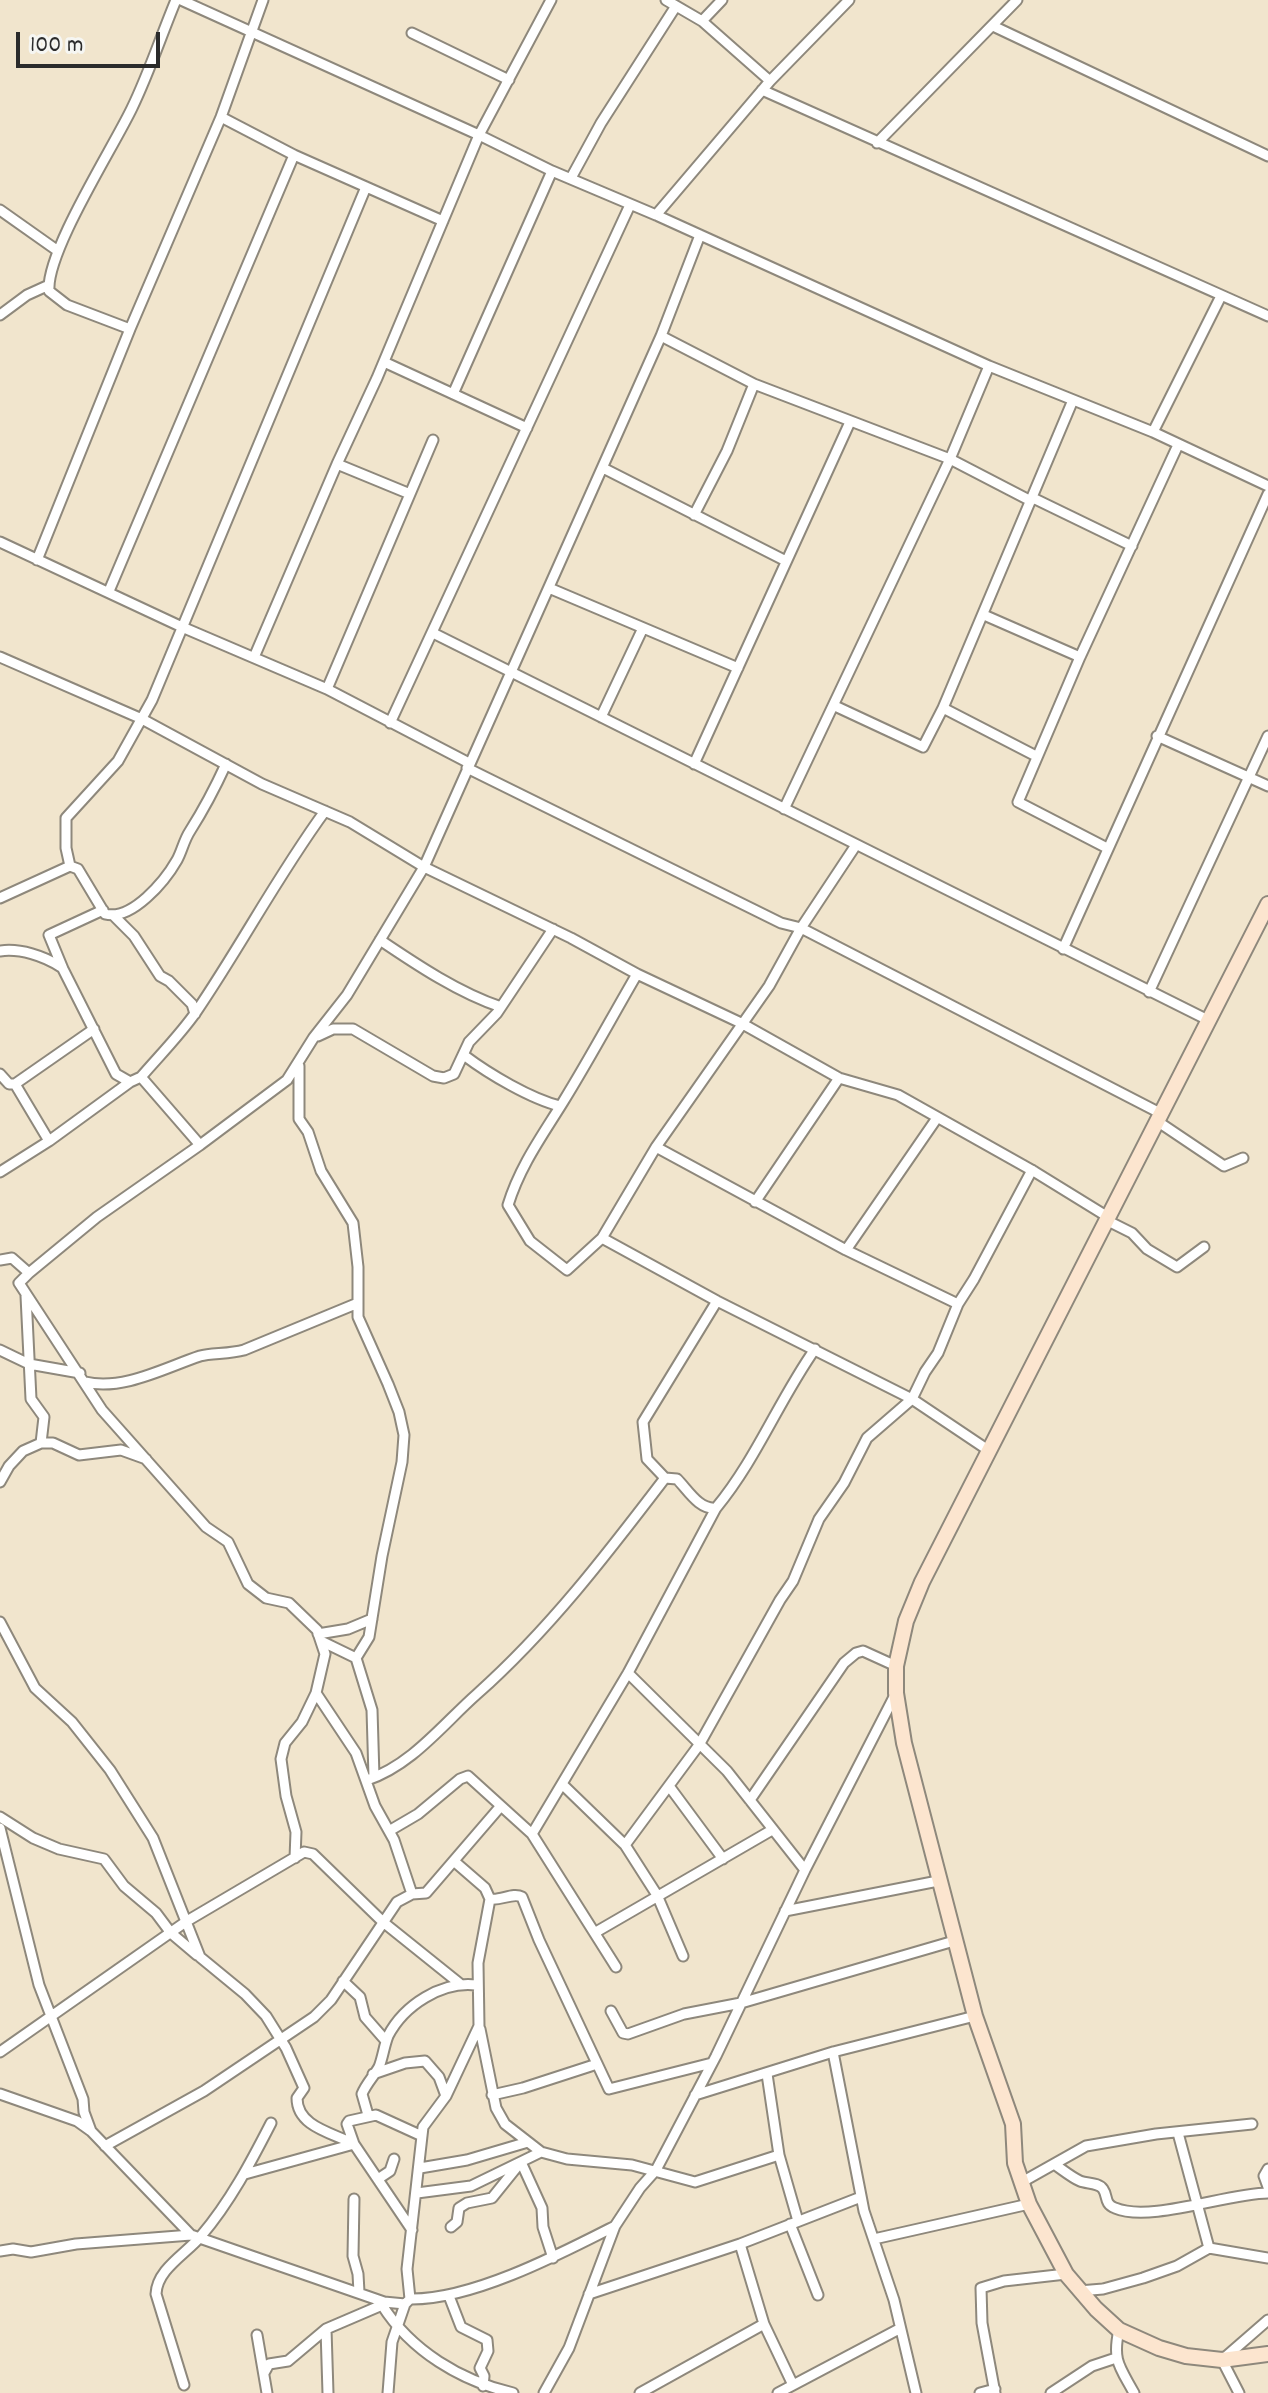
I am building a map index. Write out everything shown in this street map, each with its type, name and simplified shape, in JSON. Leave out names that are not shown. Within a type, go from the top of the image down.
[{"type":"street","points":[[130,329],[67,305],[49,291],[49,285],[58,251],[133,106],[178,0],[989,366],[1153,432],[1268,486]]},
{"type":"street","points":[[37,560],[130,329],[221,117],[263,0]]},
{"type":"street","points":[[255,655],[384,362],[479,135],[551,0]]},
{"type":"street","points":[[666,0],[702,21],[770,81]]},
{"type":"street","points":[[702,21],[722,0]]},
{"type":"street","points":[[656,215],[770,81],[849,0]]},
{"type":"street","points":[[877,143],[1017,0]]},
{"type":"street","points":[[571,178],[601,123],[676,6]]},
{"type":"street","points":[[993,26],[1268,156]]},
{"type":"street","points":[[412,33],[509,80]]},
{"type":"street","points":[[762,90],[1268,316]]},
{"type":"street","points":[[221,117],[294,155],[443,221]]},
{"type":"street","points":[[109,591],[294,155]]},
{"type":"street","points":[[453,394],[552,171]]},
{"type":"street","points":[[70,866],[66,848],[66,818],[118,761],[142,719],[366,187]]},
{"type":"street","points":[[390,723],[630,205]]},
{"type":"street","points":[[0,210],[58,251]]},
{"type":"street","points":[[295,1858],[296,1832],[286,1796],[281,1759],[285,1743],[302,1722],[316,1693],[325,1654],[319,1637],[306,1617],[289,1603],[266,1598],[248,1584],[228,1542],[206,1527],[115,1427],[19,1283],[97,1217],[287,1080],[314,1037],[347,995],[424,867],[661,336],[700,235]]},
{"type":"street","points":[[0,315],[27,295],[49,285]]},
{"type":"street","points":[[1153,432],[1221,296]]},
{"type":"street","points":[[661,336],[754,384],[950,459],[1132,546]]},
{"type":"street","points":[[384,362],[527,428]]},
{"type":"street","points":[[784,809],[950,459],[989,366]]},
{"type":"street","points":[[694,515],[727,451],[754,384]]},
{"type":"street","points":[[835,706],[923,747],[984,615],[1073,400]]},
{"type":"street","points":[[694,764],[850,422]]},
{"type":"street","points":[[327,689],[433,440]]},
{"type":"street","points":[[1107,848],[1018,802],[1080,657],[1178,445]]},
{"type":"street","points":[[337,464],[410,494]]},
{"type":"street","points":[[603,468],[786,561]]},
{"type":"street","points":[[1063,949],[1268,494]]},
{"type":"street","points":[[0,542],[182,627],[255,655],[327,689],[468,766],[781,923],[801,928],[1159,1117],[1224,1166],[1243,1158]]},
{"type":"street","points":[[549,588],[738,668]]},
{"type":"street","points":[[984,615],[1080,657]]},
{"type":"street","points":[[601,717],[643,628]]},
{"type":"street","points":[[433,633],[1208,1020]]},
{"type":"street","points":[[0,657],[142,719],[262,784],[350,822],[424,867],[741,1023],[839,1078],[898,1095],[1032,1170],[1132,1233],[1147,1249],[1177,1267],[1204,1247]]},
{"type":"street","points":[[943,708],[1036,756]]},
{"type":"street","points":[[1157,736],[1268,786]]},
{"type":"street","points":[[1149,992],[1268,736]]},
{"type":"street","points":[[114,916],[140,902],[169,873],[226,764]]},
{"type":"street","points":[[0,1172],[141,1077],[195,1014],[298,848],[325,811]]},
{"type":"street","points":[[637,974],[529,1153],[508,1205],[530,1241],[567,1270],[602,1238],[656,1147],[769,986],[801,928],[856,845]]},
{"type":"street","points":[[0,898],[70,866],[78,869],[103,910],[114,916],[134,936],[160,976],[192,1004],[195,1014]]},
{"type":"street","points":[[1268,904],[922,1582],[906,1621],[896,1666],[896,1693],[904,1743],[975,2016],[1013,2124],[1015,2163],[1029,2204],[1066,2274],[1119,2330],[1172,2352],[1222,2360],[1268,2354]]},
{"type":"street","points":[[103,910],[49,935],[116,1074],[130,1082]]},
{"type":"street","points":[[314,1037],[333,1029],[353,1029],[402,1056],[422,1071],[439,1078],[454,1074],[469,1042],[501,1007],[553,929]]},
{"type":"street","points":[[380,940],[431,972],[501,1007]]},
{"type":"street","points":[[0,951],[28,952],[63,969]]},
{"type":"street","points":[[0,1074],[9,1084],[15,1084],[94,1029]]},
{"type":"street","points":[[465,1056],[537,1098],[560,1106]]},
{"type":"street","points":[[299,1063],[299,1119],[308,1132],[321,1171],[353,1223],[358,1317],[399,1412],[404,1435],[402,1462],[369,1637],[356,1658]]},
{"type":"street","points":[[141,1077],[200,1145]]},
{"type":"street","points":[[755,1202],[839,1078]]},
{"type":"street","points":[[15,1084],[49,1141]]},
{"type":"street","points":[[846,1250],[937,1118]]},
{"type":"street","points":[[656,1147],[846,1250],[945,1295],[958,1304]]},
{"type":"street","points":[[625,1845],[699,1745],[793,1581],[819,1519],[844,1483],[867,1438],[912,1399],[938,1353],[958,1304],[1032,1170]]},
{"type":"street","points":[[602,1238],[717,1301],[912,1399],[988,1450]]},
{"type":"street","points":[[0,1260],[12,1258],[29,1273]]},
{"type":"street","points":[[26,1293],[31,1399],[44,1417],[41,1443]]},
{"type":"street","points":[[716,1508],[708,1509],[701,1505],[677,1479],[665,1478],[647,1459],[643,1422],[717,1301]]},
{"type":"street","points":[[0,1350],[29,1364],[116,1384],[203,1355],[244,1350],[358,1303]]},
{"type":"street","points":[[532,1834],[628,1673],[716,1508],[738,1480],[798,1373],[815,1349]]},
{"type":"street","points":[[0,1482],[23,1451],[41,1443],[53,1443],[79,1455],[121,1450],[148,1460]]},
{"type":"street","points":[[371,1778],[405,1759],[450,1722],[516,1657],[571,1599],[665,1478]]},
{"type":"street","points":[[319,1637],[372,1619]]},
{"type":"street","points":[[0,1622],[35,1688],[72,1722],[110,1770],[153,1838],[200,1957]]},
{"type":"street","points":[[319,1637],[356,1658],[372,1710],[371,1778],[375,1806],[389,1831],[412,1894]]},
{"type":"street","points":[[750,1800],[844,1663],[863,1651],[896,1666]]},
{"type":"street","points":[[628,1673],[727,1771],[805,1870]]},
{"type":"street","points":[[316,1693],[371,1778]]},
{"type":"street","points":[[544,2393],[569,2348],[615,2226],[656,2170],[896,1693]]},
{"type":"street","points":[[389,1831],[418,1814],[465,1776],[471,1778],[532,1834],[616,1967]]},
{"type":"street","points":[[562,1784],[625,1845],[657,1895],[683,1956]]},
{"type":"street","points":[[669,1786],[723,1859]]},
{"type":"street","points":[[105,2146],[204,2091],[314,2017],[331,2000],[397,1902],[412,1894],[426,1893],[500,1807]]},
{"type":"street","points":[[0,1817],[33,1838],[59,1849],[104,1859],[124,1886],[156,1913],[171,1933],[245,1994],[266,2016],[281,2038],[304,2088],[297,2098],[301,2115],[319,2130],[333,2133],[354,2144]]},
{"type":"street","points":[[0,1828],[30,1955],[50,2017],[83,2099],[91,2131]]},
{"type":"street","points":[[596,1932],[772,1830]]},
{"type":"street","points":[[0,2052],[187,1921],[304,1852],[313,1854],[383,1922],[459,1983],[476,1985]]},
{"type":"street","points":[[455,1862],[485,1888],[490,1899],[476,1985],[479,2026],[492,2095],[505,2124],[541,2152],[567,2159],[632,2165],[695,2182],[779,2155]]},
{"type":"street","points":[[785,1911],[938,1881]]},
{"type":"street","points":[[490,1899],[499,1901],[515,1894],[522,1897],[605,2085],[613,2090],[656,2075],[712,2063]]},
{"type":"street","points":[[611,2011],[623,2033],[628,2034],[684,2014],[741,2003],[954,1941]]},
{"type":"street","points":[[343,1981],[360,1997],[365,2017],[386,2041]]},
{"type":"street","points":[[368,2115],[362,2094],[379,2067],[386,2041],[397,2022],[412,2006],[459,1983]]},
{"type":"street","points":[[695,2095],[833,2052],[975,2016]]},
{"type":"street","points":[[388,2393],[396,2328],[407,2301],[407,2269],[423,2127],[446,2096],[479,2026]]},
{"type":"street","points":[[833,2052],[861,2197],[894,2300],[916,2393]]},
{"type":"street","points":[[373,2074],[405,2063],[425,2061],[439,2077],[446,2096]]},
{"type":"street","points":[[492,2095],[597,2064]]},
{"type":"street","points":[[767,2074],[779,2155],[794,2223],[818,2295]]},
{"type":"street","points":[[0,2094],[77,2121],[91,2131],[196,2236]]},
{"type":"street","points":[[412,2230],[354,2144],[347,2122],[368,2115],[386,2118],[422,2136]]},
{"type":"street","points":[[184,2385],[156,2294],[156,2284],[245,2174],[271,2123]]},
{"type":"street","points":[[1022,2182],[1086,2146],[1252,2124]]},
{"type":"street","points":[[1178,2133],[1209,2248]]},
{"type":"street","points":[[420,2168],[467,2160],[528,2142]]},
{"type":"street","points":[[245,2174],[354,2144]]},
{"type":"street","points":[[417,2193],[471,2186],[541,2152]]},
{"type":"street","points":[[378,2179],[390,2171],[394,2159]]},
{"type":"street","points":[[451,2227],[457,2222],[459,2208],[467,2203],[492,2198],[521,2162]]},
{"type":"street","points":[[521,2162],[542,2208],[543,2227],[553,2258]]},
{"type":"street","points":[[1054,2164],[1082,2182],[1099,2185],[1105,2190],[1106,2202],[1113,2208],[1150,2211],[1268,2190],[1264,2176],[1268,2169]]},
{"type":"street","points":[[589,2294],[740,2244],[861,2197]]},
{"type":"street","points":[[354,2199],[353,2256],[359,2292]]},
{"type":"street","points":[[874,2239],[1029,2204]]},
{"type":"street","points":[[264,2373],[269,2364],[288,2361],[326,2329],[383,2304],[449,2296],[553,2258],[615,2226]]},
{"type":"street","points":[[0,2251],[13,2249],[31,2252],[76,2244],[196,2236],[359,2292],[383,2304],[396,2328],[423,2350],[483,2386],[513,2393]]},
{"type":"street","points":[[740,2244],[764,2324],[793,2385]]},
{"type":"street","points":[[1079,2291],[1103,2289],[1143,2278],[1177,2266],[1209,2248],[1268,2258]]},
{"type":"street","points":[[980,2393],[995,2391],[982,2323],[981,2288],[1004,2281],[1066,2274]]},
{"type":"street","points":[[449,2296],[461,2327],[487,2340],[488,2351],[480,2368],[484,2376],[483,2386]]},
{"type":"street","points":[[1222,2360],[1268,2320]]},
{"type":"street","points":[[640,2393],[764,2324]]},
{"type":"street","points":[[326,2329],[328,2393]]},
{"type":"street","points":[[778,2393],[899,2329]]},
{"type":"street","points":[[1119,2330],[1114,2350],[1134,2393]]},
{"type":"street","points":[[257,2335],[267,2393]]},
{"type":"street","points":[[1051,2393],[1092,2366],[1116,2358]]},
{"type":"street","points":[[1222,2360],[1239,2393]]}]
